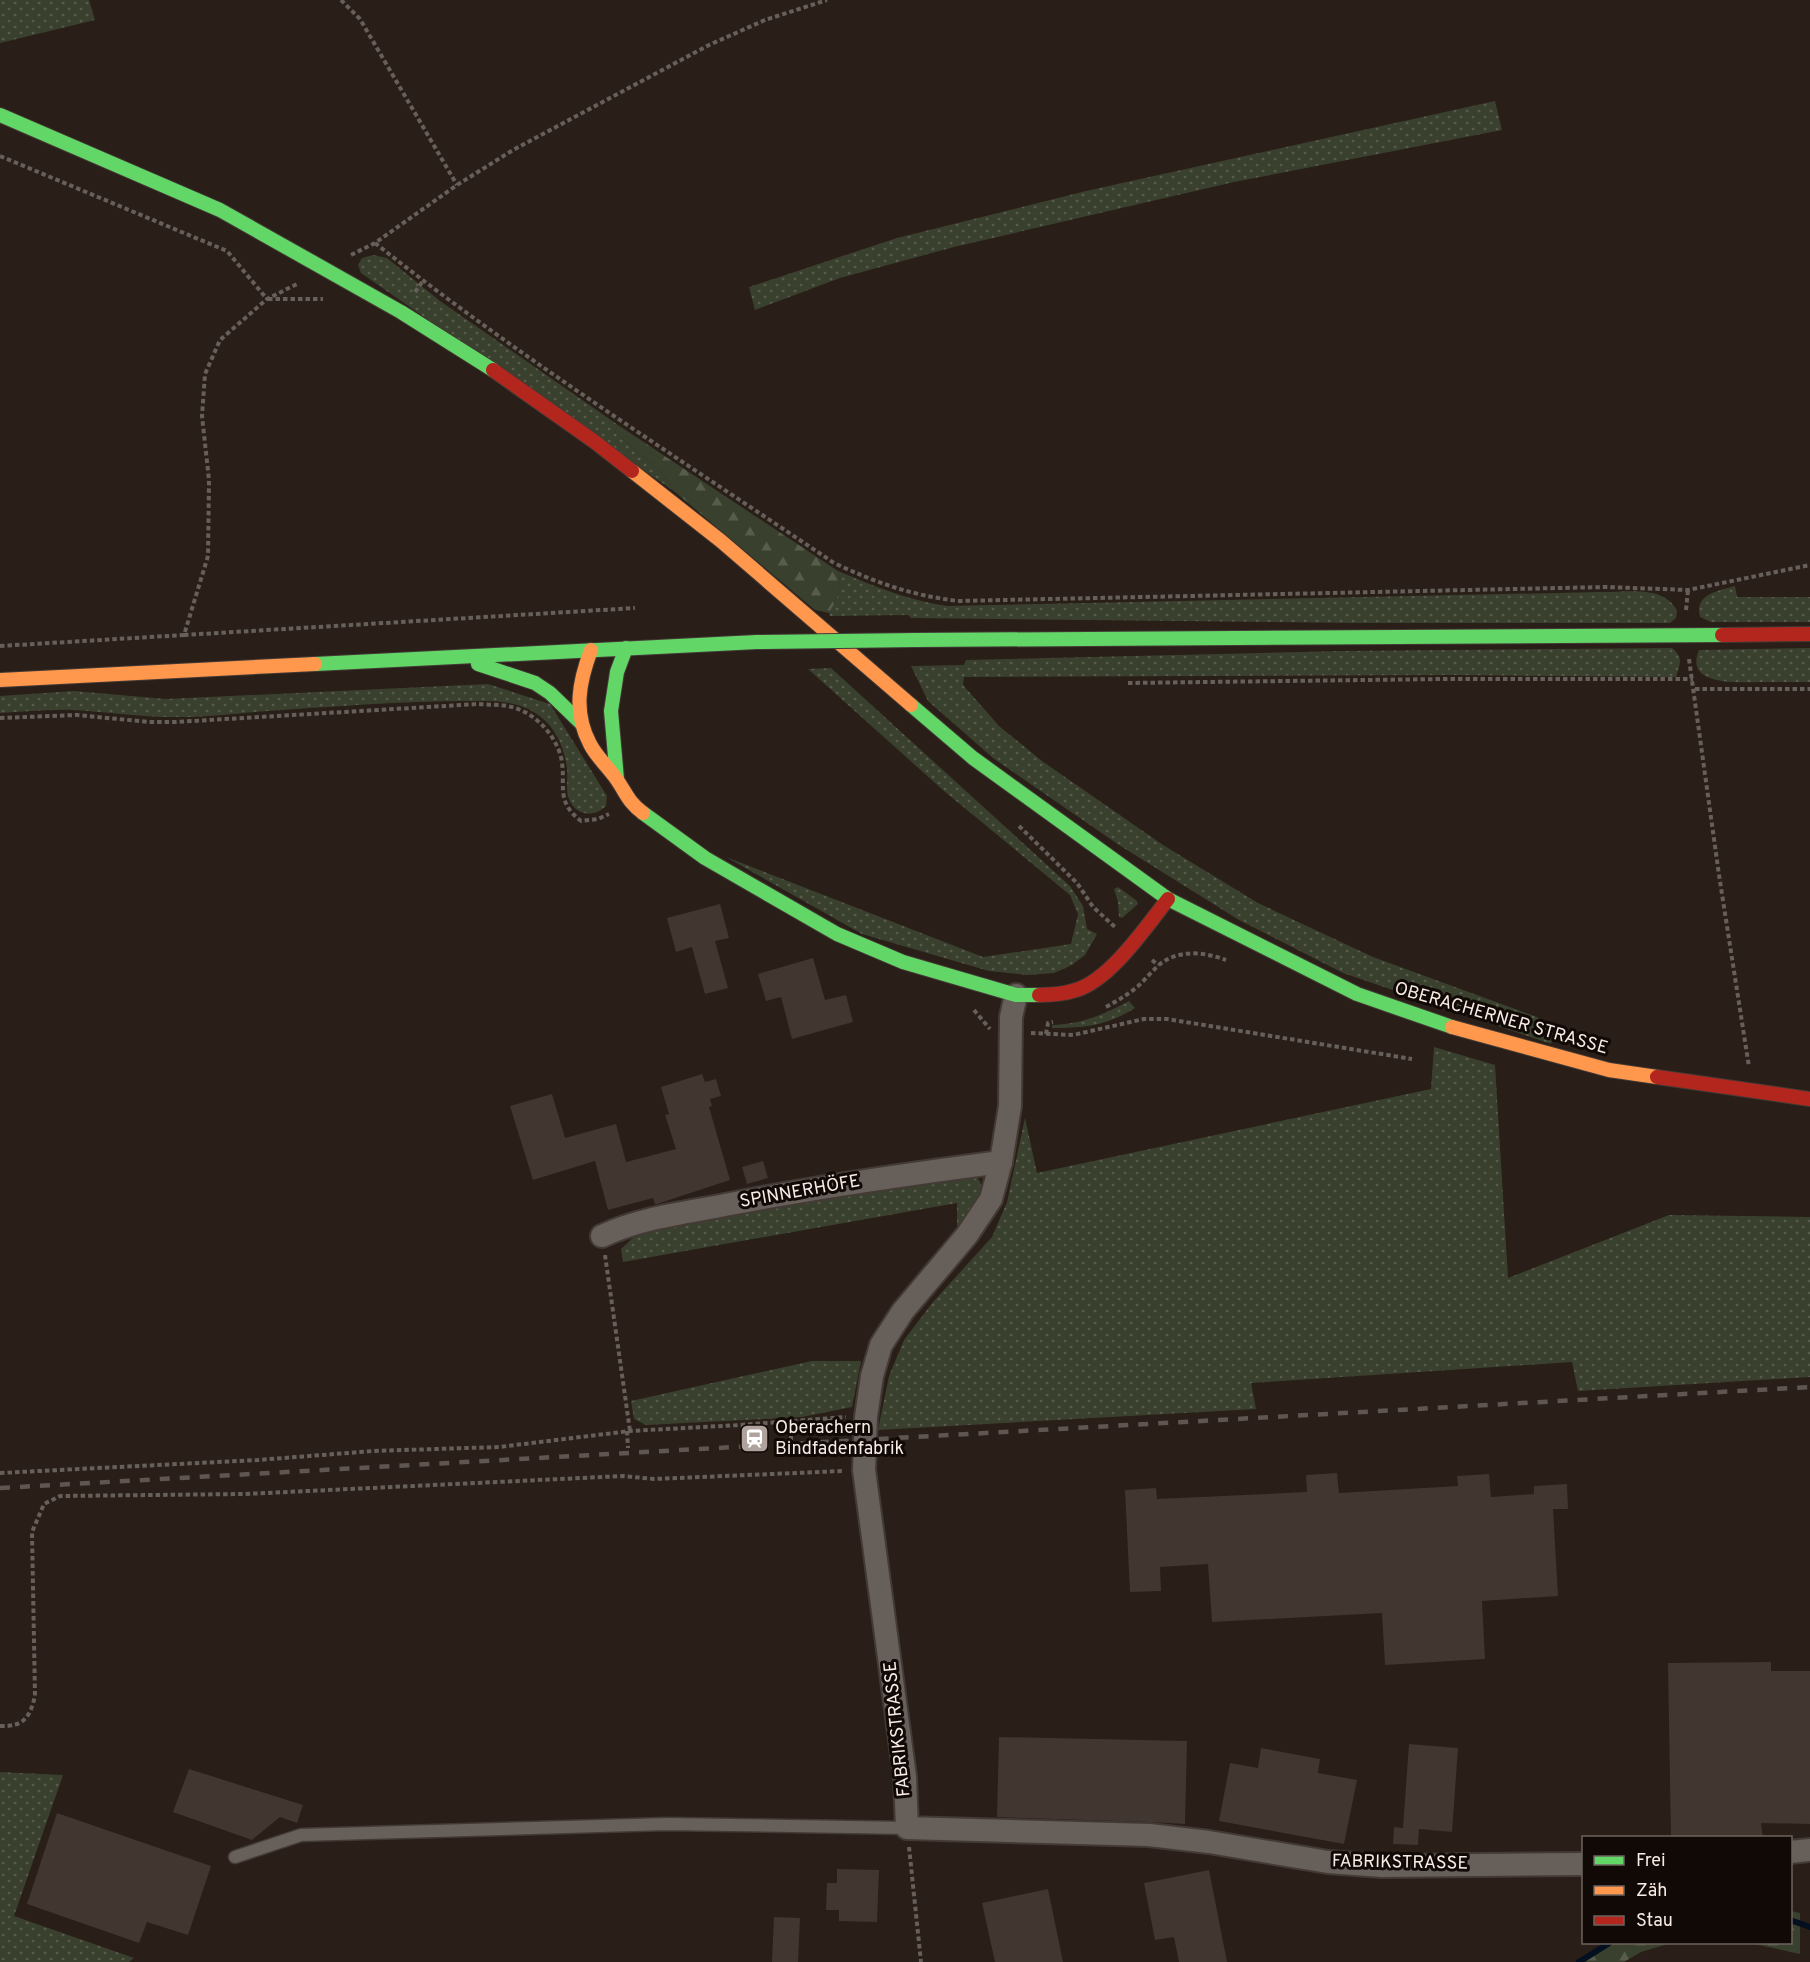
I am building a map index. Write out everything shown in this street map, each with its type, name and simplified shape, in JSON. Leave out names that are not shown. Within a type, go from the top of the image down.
[{"type":"main road","name":"OBERACHERNER STRASSE","points":[[0,115],[220,210],[401,312],[482,363],[595,442],[721,541],[973,758],[1168,899],[1357,994],[1467,1032],[1610,1070],[1810,1099]]},
{"type":"main road","points":[[0,680],[757,642],[1810,634]]},
{"type":"main road","points":[[617,779],[610,711],[617,672],[626,648]]},
{"type":"main road","points":[[580,723],[578,696],[582,674],[591,650]]},
{"type":"main road","points":[[459,658],[535,683],[550,693],[580,723],[590,744],[617,779],[631,804],[705,858],[837,934],[903,962],[1016,995],[1052,995],[1078,990],[1106,973],[1168,899]]},
{"type":"street","name":"FABRIKSTRASSE","points":[[1016,995],[1011,1025],[1010,1106],[1001,1162],[991,1199],[967,1235],[903,1311],[881,1345],[872,1376],[866,1417],[864,1470],[905,1777],[908,1828],[1149,1835],[1209,1842],[1328,1862],[1382,1866],[1582,1864]]},
{"type":"street","name":"SPINNERHÖFE","points":[[602,1236],[618,1228],[653,1219],[745,1201],[911,1172],[1001,1162]]},
{"type":"street","points":[[1792,1852],[1810,1850]]},
{"type":"lane","points":[[235,1857],[301,1835],[667,1824],[908,1828]]},
{"type":"path","points":[[341,0],[360,19],[457,185]]},
{"type":"path","points":[[827,0],[765,20],[709,45],[513,150],[457,185],[375,243],[423,281],[546,368],[834,563],[897,590],[925,597],[958,601],[1606,587],[1688,590],[1810,565]]},
{"type":"path","points":[[0,156],[227,251],[267,299]]},
{"type":"path","points":[[184,635],[208,556],[209,480],[202,416],[205,374],[220,340],[267,299],[324,299]]},
{"type":"path","points":[[1688,590],[1684,634],[1695,689],[1719,875],[1753,1092]]},
{"type":"path","points":[[0,646],[635,608]]},
{"type":"path","points":[[1128,683],[1693,679]]},
{"type":"path","points":[[1695,689],[1810,689]]},
{"type":"path","points":[[0,718],[77,715],[149,722],[176,722],[478,704],[513,707],[532,716],[551,734],[561,758],[563,795],[570,812],[581,821],[598,819],[631,804]]},
{"type":"path","points":[[1012,820],[1077,884],[1093,907],[1158,965]]},
{"type":"path","points":[[1046,1034],[1073,1035],[1144,1019],[1167,1019],[1412,1059]]},
{"type":"path","points":[[602,1236],[629,1431],[628,1448]]},
{"type":"path","points":[[791,1440],[790,1429],[829,1427],[829,1417]]},
{"type":"path","points":[[0,1473],[258,1460],[373,1451],[499,1447],[629,1431],[829,1417],[866,1417]]},
{"type":"path","points":[[0,1726],[22,1722],[31,1713],[35,1696],[32,1532],[44,1504],[60,1496],[245,1494],[623,1476],[654,1479],[864,1470]]},
{"type":"path","points":[[908,1828],[921,1962]]},
{"type":"green space","points":[[0,0],[89,0],[95,20],[0,43]]},
{"type":"green space","points":[[1495,101],[1502,130],[1234,182],[954,247],[840,278],[755,310],[749,287],[897,238],[1086,191]]},
{"type":"green space","points":[[373,255],[387,258],[440,301],[618,425],[615,432],[662,473],[675,492],[361,273],[358,265],[362,258]]},
{"type":"green space","points":[[618,425],[838,571],[839,593],[829,613],[815,610],[675,492],[662,473],[615,432]]},
{"type":"green space","points":[[838,571],[905,597],[947,606],[1632,591],[1654,593],[1663,597],[1671,602],[1677,611],[1676,618],[1670,623],[1355,623],[911,618],[908,615],[830,616],[829,613],[837,598],[839,588]]},
{"type":"green space","points":[[1735,586],[1737,597],[1810,597],[1810,622],[1711,622],[1700,617],[1699,609],[1704,598]]},
{"type":"green space","points":[[1672,648],[1680,658],[1676,677],[1454,675],[964,677],[963,685],[999,726],[1042,761],[1163,845],[1258,903],[1373,957],[1537,1017],[1556,1029],[1551,1044],[1343,973],[1239,920],[1119,845],[993,758],[928,701],[911,666],[964,665],[966,660],[1340,651]]},
{"type":"green space","points":[[1810,648],[1810,682],[1718,680],[1707,677],[1699,671],[1696,662],[1699,650]]},
{"type":"green space","points":[[831,668],[1070,886],[1083,906],[1087,929],[1097,934],[1085,955],[1072,965],[1054,973],[1027,975],[989,971],[862,934],[726,857],[983,957],[1071,944],[1078,914],[1070,895],[944,791],[808,669]]},
{"type":"green space","points":[[488,684],[550,704],[607,796],[606,806],[590,814],[574,807],[568,796],[567,768],[563,752],[550,726],[530,710],[502,702],[404,702],[193,717],[155,717],[64,710],[0,713],[0,696],[74,691],[166,699]]},
{"type":"green space","points":[[1118,887],[1138,904],[1122,918],[1119,917],[1114,889]]},
{"type":"green space","points":[[1129,1001],[1135,1008],[1114,1019],[1085,1026],[1052,1028],[1052,1025],[1092,1018]]},
{"type":"green space","points":[[1434,1047],[1495,1065],[1508,1278],[1669,1215],[1810,1217],[1810,1377],[1578,1391],[1572,1362],[1251,1383],[1256,1409],[878,1430],[889,1376],[904,1340],[933,1302],[992,1237],[1007,1202],[1025,1118],[1037,1173],[1431,1089]]},
{"type":"green space","points":[[964,1175],[978,1179],[981,1184],[974,1205],[957,1230],[957,1203],[623,1262],[621,1249],[640,1228]]},
{"type":"green space","points":[[812,1361],[861,1361],[852,1407],[802,1417],[646,1425],[634,1419],[631,1401]]},
{"type":"green space","points":[[0,1772],[63,1775],[14,1916],[134,1958],[129,1962],[0,1962]]},
{"type":"green space","points":[[1792,1911],[1800,1913],[1800,1954],[1755,1944],[1792,1944]]},
{"type":"green space","points":[[1607,1944],[1668,1944],[1641,1952],[1624,1962],[1576,1962]]},
{"type":"building","points":[[720,904],[729,938],[715,941],[728,988],[705,994],[692,947],[676,952],[667,918]]},
{"type":"building","points":[[813,958],[825,1000],[846,995],[853,1022],[792,1039],[781,997],[766,1001],[758,974]]},
{"type":"building","points":[[702,1074],[705,1082],[716,1079],[721,1096],[710,1099],[712,1106],[709,1107],[730,1180],[657,1204],[653,1198],[608,1210],[595,1161],[533,1180],[510,1106],[552,1094],[565,1138],[616,1124],[626,1162],[676,1149],[665,1115],[669,1114],[661,1087]]},
{"type":"building","points":[[763,1161],[768,1178],[747,1184],[742,1167]]},
{"type":"building","points":[[1337,1473],[1339,1493],[1458,1486],[1457,1476],[1489,1474],[1491,1497],[1534,1494],[1534,1486],[1567,1484],[1568,1509],[1553,1509],[1558,1596],[1482,1601],[1485,1659],[1385,1665],[1382,1613],[1212,1622],[1208,1564],[1160,1567],[1161,1591],[1130,1592],[1125,1490],[1156,1488],[1157,1499],[1307,1492],[1306,1475]]},
{"type":"building","points":[[1771,1662],[1771,1671],[1810,1671],[1810,1824],[1761,1823],[1763,1836],[1671,1836],[1668,1663]]},
{"type":"building","points":[[999,1737],[1187,1741],[1185,1824],[997,1817]]},
{"type":"building","points":[[1409,1744],[1458,1748],[1452,1832],[1419,1829],[1418,1845],[1393,1844],[1394,1827],[1403,1828]]},
{"type":"building","points":[[1261,1748],[1320,1759],[1318,1773],[1357,1780],[1344,1844],[1219,1821],[1230,1763],[1258,1768]]},
{"type":"building","points":[[189,1769],[303,1805],[297,1823],[280,1817],[252,1840],[173,1812]]},
{"type":"building","points":[[57,1813],[211,1866],[188,1935],[147,1922],[139,1943],[27,1904]]},
{"type":"building","points":[[837,1869],[879,1870],[877,1922],[839,1921],[839,1910],[826,1910],[827,1883],[837,1883]]},
{"type":"building","points":[[1209,1870],[1227,1962],[1179,1962],[1174,1937],[1155,1940],[1144,1883]]},
{"type":"building","points":[[1048,1889],[1063,1962],[995,1962],[982,1903]]},
{"type":"building","points":[[774,1917],[800,1918],[798,1962],[772,1962]]},
{"type":"waterway","points":[[1792,1921],[1810,1927]]},
{"type":"waterway","points":[[1579,1962],[1608,1944]]},
{"type":"railway","points":[[0,1488],[1810,1387]]},
{"type":"traffic: fast","points":[[0,115],[220,210],[401,312],[493,370]]},
{"type":"traffic: fast","points":[[916,640],[1722,635]]},
{"type":"traffic: fast","points":[[757,642],[916,640]]},
{"type":"traffic: fast","points":[[315,664],[757,642]]},
{"type":"traffic: fast","points":[[617,779],[611,711],[617,672],[626,648]]},
{"type":"traffic: fast","points":[[478,664],[535,683],[550,693],[581,723]]},
{"type":"traffic: fast","points":[[911,705],[973,758],[1168,899],[1357,994],[1452,1027]]},
{"type":"traffic: fast","points":[[643,813],[705,858],[837,934],[903,962],[1016,995],[1039,995]]},
{"type":"traffic: slow","points":[[632,471],[721,541],[911,705]]},
{"type":"traffic: slow","points":[[591,650],[581,685],[581,720],[595,753],[630,800],[643,813]]},
{"type":"traffic: slow","points":[[0,680],[315,664]]},
{"type":"traffic: slow","points":[[1452,1027],[1609,1070],[1657,1077]]},
{"type":"traffic: jam","points":[[493,370],[632,471]]},
{"type":"traffic: jam","points":[[1722,635],[1810,634]]},
{"type":"traffic: jam","points":[[1039,995],[1076,990],[1102,976],[1127,951],[1168,899]]},
{"type":"traffic: jam","points":[[1657,1077],[1810,1099]]},
{"type":"place","name":"Oberachern Bindfadenfabrik","points":[[754,1438]]}]
